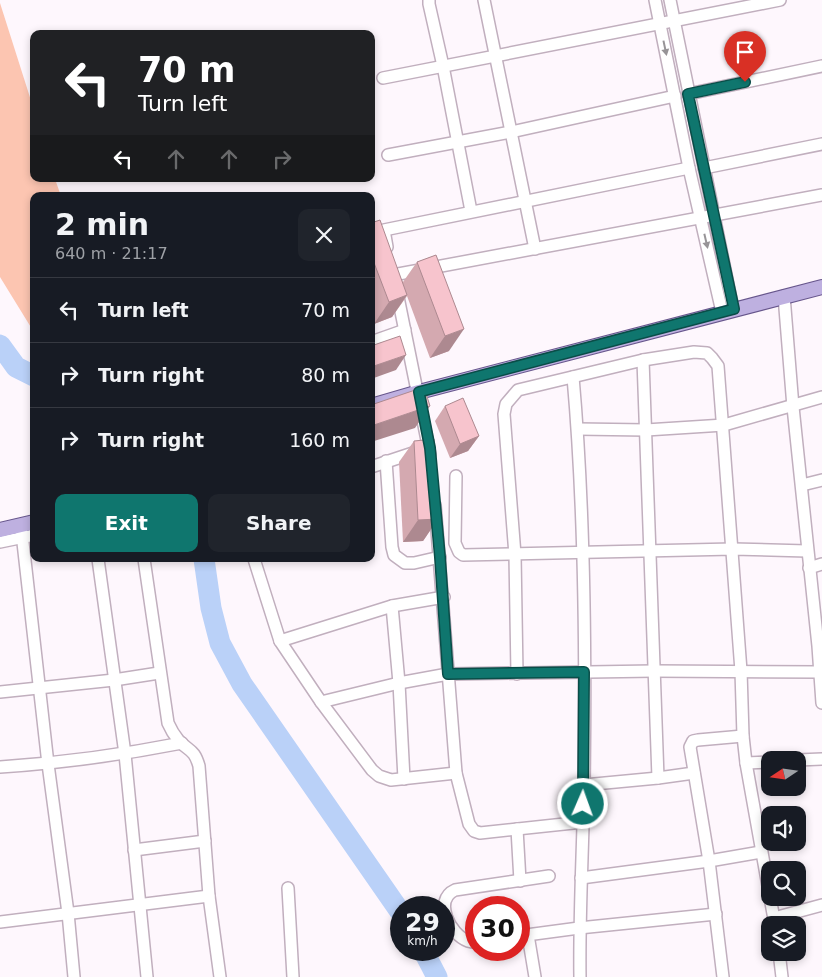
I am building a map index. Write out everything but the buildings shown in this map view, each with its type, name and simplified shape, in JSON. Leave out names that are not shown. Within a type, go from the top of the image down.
[{"type":"main road","points":[[375,405],[822,287]]},
{"type":"main road","points":[[0,530],[28,530]]},
{"type":"street","points":[[429,0],[471,212]]},
{"type":"street","points":[[484,0],[535,249]]},
{"type":"street","points":[[655,0],[689,168],[728,311]]},
{"type":"street","points":[[670,0],[688,94],[715,215],[728,311]]},
{"type":"street","points":[[383,78],[780,0]]},
{"type":"street","points":[[688,94],[822,66]]},
{"type":"street","points":[[388,155],[511,132],[675,96]]},
{"type":"street","points":[[704,168],[822,144]]},
{"type":"street","points":[[432,468],[419,392],[384,230],[689,168]]},
{"type":"street","points":[[391,266],[535,249],[701,216],[822,195]]},
{"type":"street","points":[[784,296],[807,551],[820,646],[822,703]]},
{"type":"street","points":[[375,341],[405,330]]},
{"type":"street","points":[[517,674],[515,555],[504,414],[506,404],[518,390],[643,360],[694,352],[706,353],[718,366],[742,671],[743,736],[773,916]]},
{"type":"street","points":[[643,360],[658,778]]},
{"type":"street","points":[[573,377],[578,429],[584,672],[584,785],[579,928],[580,977]]},
{"type":"street","points":[[578,429],[646,430],[724,425],[822,397]]},
{"type":"street","points":[[375,465],[430,448]]},
{"type":"street","points":[[386,461],[394,554],[405,563],[414,563],[440,557]]},
{"type":"street","points":[[456,476],[455,543],[459,552],[467,555],[733,549],[807,551]]},
{"type":"street","points":[[802,485],[822,480]]},
{"type":"street","points":[[435,498],[456,773],[469,824],[474,831],[480,833],[583,822]]},
{"type":"street","points":[[0,542],[28,530],[30,556]]},
{"type":"street","points":[[30,562],[48,764],[68,913],[74,977]]},
{"type":"street","points":[[98,562],[125,754],[147,977]]},
{"type":"street","points":[[144,562],[159,673],[168,724],[182,743],[191,749],[199,766],[208,896],[220,977]]},
{"type":"street","points":[[255,562],[280,641],[321,702],[372,770],[385,779],[404,779],[456,773]]},
{"type":"street","points":[[809,568],[822,564]]},
{"type":"street","points":[[280,641],[392,606],[444,597]]},
{"type":"street","points":[[392,606],[399,683],[404,779]]},
{"type":"street","points":[[321,702],[399,683],[448,674],[654,671],[820,672]]},
{"type":"street","points":[[0,692],[114,680],[159,673]]},
{"type":"street","points":[[723,977],[709,861],[690,750],[693,741],[743,736]]},
{"type":"street","points":[[0,767],[48,764],[125,754],[182,743]]},
{"type":"street","points":[[806,760],[822,759]]},
{"type":"street","points":[[746,763],[761,762]]},
{"type":"street","points":[[584,785],[694,773]]},
{"type":"street","points":[[517,829],[520,881]]},
{"type":"street","points":[[134,850],[205,841]]},
{"type":"street","points":[[581,878],[761,852]]},
{"type":"street","points":[[465,939],[451,926],[444,904],[446,896],[455,890],[549,876]]},
{"type":"street","points":[[288,888],[294,977]]},
{"type":"street","points":[[0,922],[208,896]]},
{"type":"street","points":[[791,916],[822,905]]},
{"type":"street","points":[[530,934],[716,914]]},
{"type":"street","points":[[530,960],[535,977]]},
{"type":"street","points":[[780,961],[782,977]]},
{"type":"shaded area","points":[[0,3],[30,97],[30,182],[56,182],[60,192],[30,192],[30,326],[0,277]]},
{"type":"waterway","points":[[0,345],[16,367],[30,374]]},
{"type":"waterway","points":[[204,562],[211,608],[220,643],[242,684],[390,897]]},
{"type":"waterway","points":[[429,961],[437,977]]},
{"type":"route","points":[[583,804],[584,672],[448,674],[430,448],[419,392],[734,309],[688,94],[745,82]]}]
